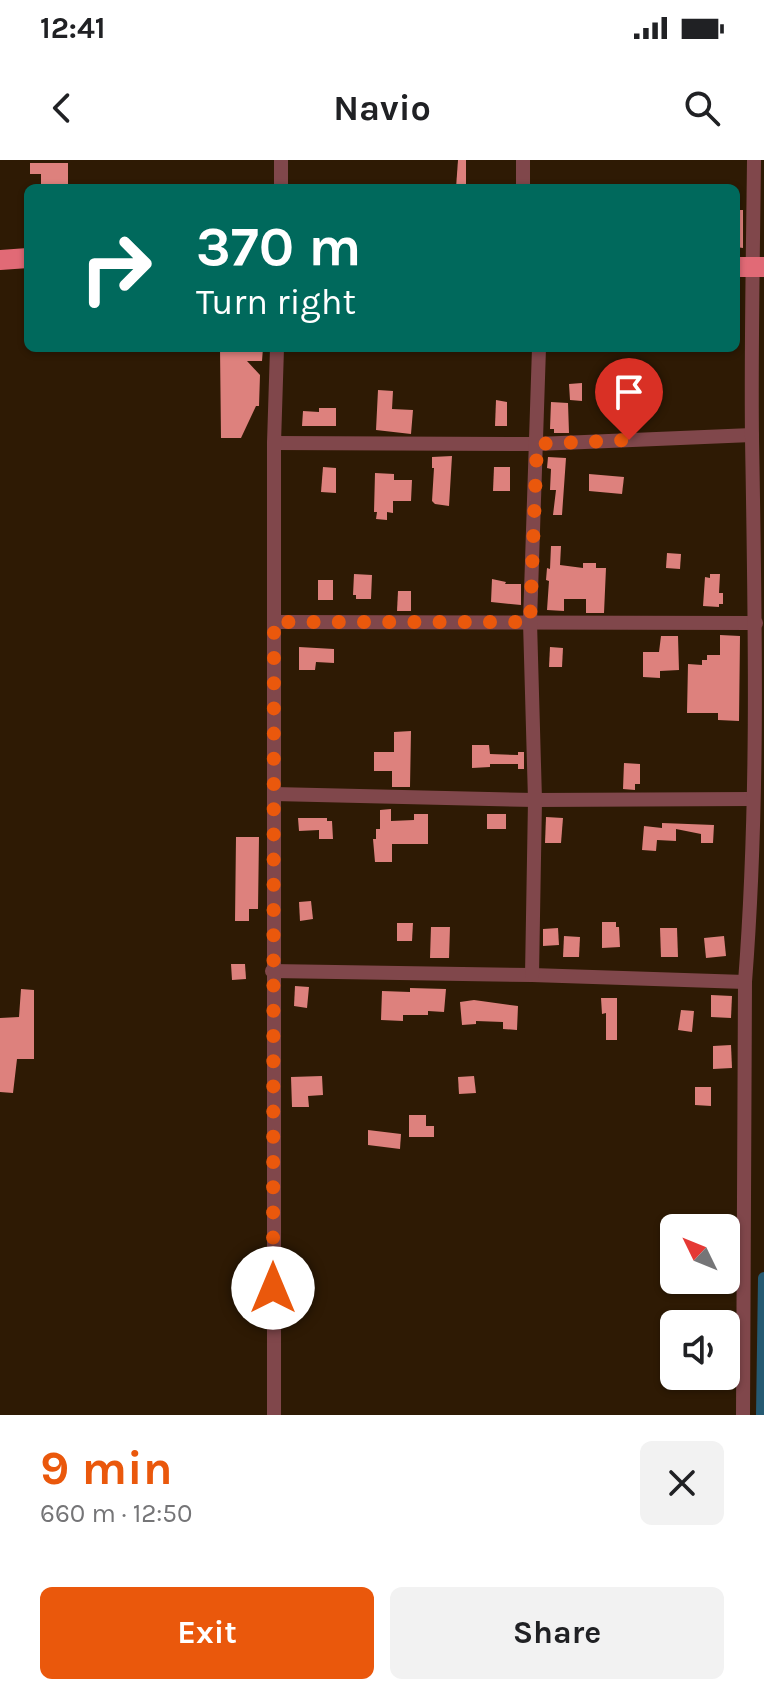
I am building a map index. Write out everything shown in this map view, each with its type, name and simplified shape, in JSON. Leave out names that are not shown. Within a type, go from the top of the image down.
[{"type":"main road","points":[[0,260],[24,258]]},
{"type":"street","points":[[281,160],[281,184]]},
{"type":"street","points":[[523,160],[523,184]]},
{"type":"street","points":[[743,1415],[745,982],[750,911],[756,623],[751,267],[754,160]]},
{"type":"street","points":[[274,1415],[272,971],[277,352]]},
{"type":"street","points":[[532,975],[535,800],[530,622],[539,352]]},
{"type":"street","points":[[274,443],[537,444],[752,435]]},
{"type":"street","points":[[274,622],[756,623]]},
{"type":"street","points":[[274,794],[535,800],[752,799]]},
{"type":"street","points":[[272,971],[745,982]]},
{"type":"building","points":[[458,160],[466,160],[466,184],[456,184]]},
{"type":"building","points":[[30,163],[68,163],[68,184],[41,184],[41,174],[30,174]]},
{"type":"building","points":[[740,210],[743,210],[743,248],[740,248]]},
{"type":"building","points":[[220,352],[263,352],[262,361],[247,361],[260,375],[259,406],[256,406],[241,438],[221,438]]},
{"type":"building","points":[[582,383],[582,401],[570,400],[569,384]]},
{"type":"building","points":[[378,390],[393,391],[392,409],[413,410],[411,434],[376,430]]},
{"type":"building","points":[[496,400],[507,402],[507,426],[495,426]]},
{"type":"building","points":[[551,402],[568,403],[569,433],[554,433],[554,429],[550,429]]},
{"type":"building","points":[[319,408],[336,408],[336,426],[302,426],[303,411],[319,412]]},
{"type":"building","points":[[452,456],[449,506],[435,504],[432,501],[432,457]]},
{"type":"building","points":[[548,457],[566,458],[562,515],[553,515],[556,490],[550,490]]},
{"type":"building","points":[[323,467],[336,468],[336,493],[321,492]]},
{"type":"building","points":[[494,467],[510,467],[510,491],[493,491]]},
{"type":"building","points":[[375,473],[394,474],[394,480],[412,480],[411,501],[393,501],[393,513],[387,512],[387,520],[376,519],[377,512],[374,512]]},
{"type":"building","points":[[589,474],[624,477],[622,494],[589,491]]},
{"type":"building","points":[[551,546],[561,546],[560,565],[583,568],[583,563],[596,563],[596,568],[606,568],[604,613],[586,613],[586,599],[564,599],[564,611],[547,610],[549,581],[546,580]]},
{"type":"building","points":[[667,553],[681,554],[680,569],[666,568]]},
{"type":"building","points":[[354,574],[372,575],[371,599],[356,599],[353,595]]},
{"type":"building","points":[[710,574],[720,574],[719,593],[723,593],[723,604],[719,607],[703,606],[705,577],[710,578]]},
{"type":"building","points":[[492,579],[505,584],[521,584],[521,605],[491,602]]},
{"type":"building","points":[[318,580],[333,580],[333,600],[318,600]]},
{"type":"building","points":[[398,591],[411,591],[411,611],[397,611]]},
{"type":"building","points":[[720,635],[740,636],[739,721],[718,720],[718,713],[687,713],[688,664],[702,665],[707,655],[720,655]]},
{"type":"building","points":[[661,636],[678,636],[679,670],[660,671],[660,678],[643,677],[643,652],[659,652]]},
{"type":"building","points":[[299,647],[334,649],[334,663],[316,662],[315,670],[299,670]]},
{"type":"building","points":[[550,647],[563,648],[562,667],[549,667]]},
{"type":"building","points":[[411,731],[410,787],[392,787],[392,771],[374,771],[374,752],[394,752],[394,732]]},
{"type":"building","points":[[472,745],[489,745],[490,754],[518,755],[518,752],[524,752],[524,769],[518,769],[518,764],[490,764],[490,767],[472,768]]},
{"type":"building","points":[[624,763],[640,764],[640,784],[635,784],[635,790],[623,789]]},
{"type":"building","points":[[391,809],[391,821],[414,820],[414,814],[428,814],[428,844],[392,844],[392,862],[375,862],[373,839],[376,839],[376,829],[380,829],[380,810]]},
{"type":"building","points":[[487,814],[506,814],[506,829],[487,829]]},
{"type":"building","points":[[546,817],[563,818],[561,843],[545,843]]},
{"type":"building","points":[[298,818],[327,818],[327,821],[332,821],[333,839],[319,839],[319,830],[299,831]]},
{"type":"building","points":[[662,823],[714,825],[713,843],[701,843],[701,834],[676,829],[676,841],[657,840],[656,851],[642,850],[644,826],[662,828]]},
{"type":"building","points":[[236,837],[259,837],[258,909],[249,909],[249,921],[235,921]]},
{"type":"building","points":[[311,901],[313,919],[300,921],[299,902]]},
{"type":"building","points":[[602,922],[616,922],[620,947],[602,948]]},
{"type":"building","points":[[397,923],[413,923],[412,941],[397,941]]},
{"type":"building","points":[[431,927],[450,927],[449,958],[430,958]]},
{"type":"building","points":[[558,928],[559,945],[543,946],[543,929]]},
{"type":"building","points":[[660,928],[677,928],[678,957],[661,957]]},
{"type":"building","points":[[564,936],[580,937],[579,957],[563,957]]},
{"type":"building","points":[[724,936],[726,956],[706,958],[704,938]]},
{"type":"building","points":[[231,964],[245,964],[246,979],[232,980]]},
{"type":"building","points":[[295,986],[309,987],[307,1008],[294,1006]]},
{"type":"building","points":[[410,988],[446,989],[444,1012],[403,1015],[403,1021],[381,1020],[382,991],[410,992]]},
{"type":"building","points":[[21,989],[34,990],[34,1059],[17,1059],[13,1093],[0,1092],[0,1018],[19,1017]]},
{"type":"building","points":[[711,995],[732,996],[731,1018],[711,1017]]},
{"type":"building","points":[[601,998],[617,998],[617,1040],[606,1040],[606,1013],[602,1014]]},
{"type":"building","points":[[474,1000],[518,1006],[517,1030],[503,1029],[503,1022],[476,1021],[476,1024],[462,1025],[460,1002]]},
{"type":"building","points":[[681,1010],[694,1011],[692,1032],[678,1030]]},
{"type":"building","points":[[731,1045],[732,1068],[713,1069],[713,1046]]},
{"type":"building","points":[[322,1076],[323,1095],[308,1096],[309,1107],[292,1107],[291,1077]]},
{"type":"building","points":[[474,1076],[476,1093],[459,1094],[458,1077]]},
{"type":"building","points":[[695,1087],[711,1087],[711,1106],[695,1105]]},
{"type":"building","points":[[409,1115],[426,1115],[426,1126],[434,1126],[434,1137],[409,1137]]},
{"type":"building","points":[[368,1130],[401,1134],[400,1149],[368,1145]]},
{"type":"waterway","points":[[762,1415],[764,1278]]},
{"type":"route","points":[[273,1288],[274,622],[530,622],[537,444],[629,440]]}]
